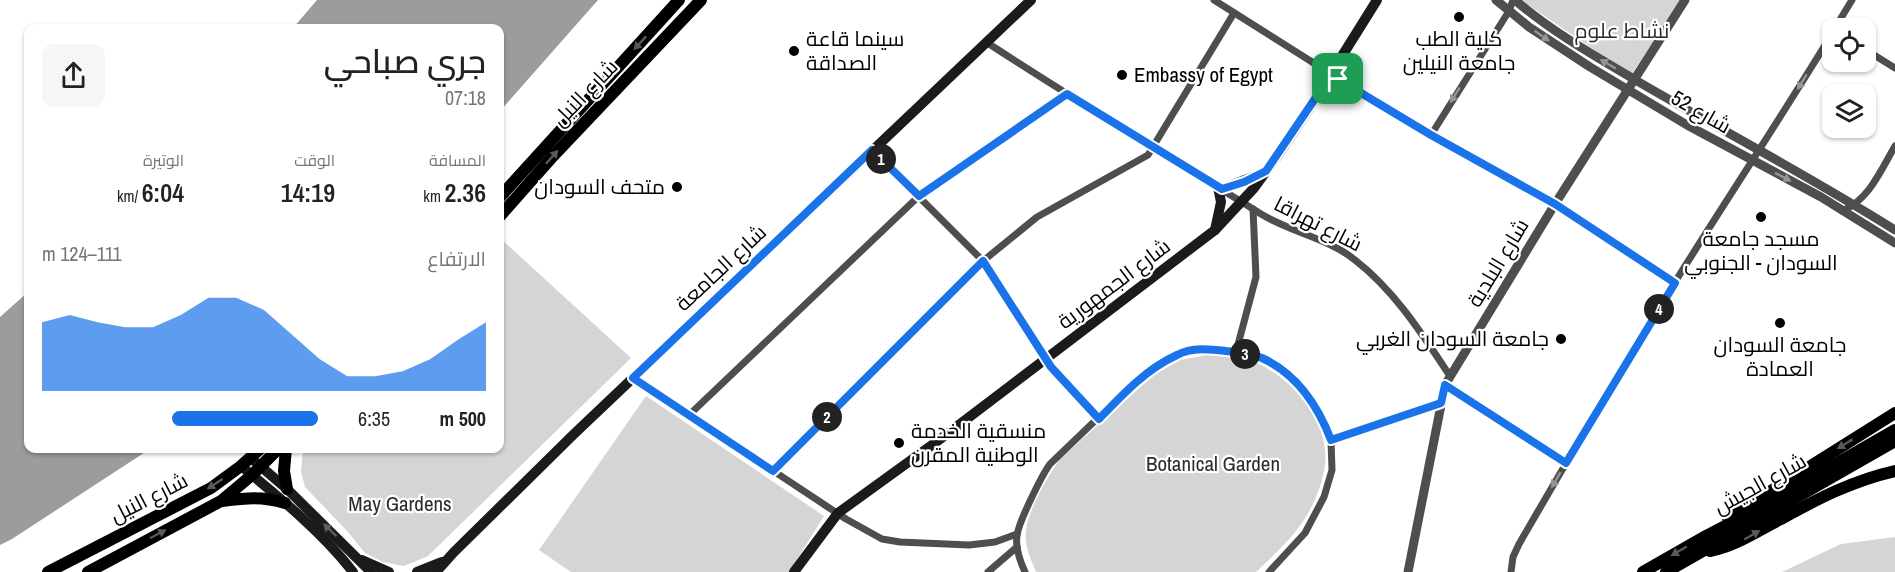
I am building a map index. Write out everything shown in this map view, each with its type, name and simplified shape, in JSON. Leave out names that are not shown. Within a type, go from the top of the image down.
[{"type":"main road","name":"شارع النيل","points":[[504,193],[701,0]]},
{"type":"main road","name":"شارع الجامعة","points":[[438,568],[633,378],[1030,0]]},
{"type":"main road","name":"شارع الجمهورية","points":[[794,572],[838,513],[943,437],[1215,230],[1254,188],[1266,171],[1331,75],[1377,0]]},
{"type":"main road","name":"شارع النيل","points":[[504,211],[678,2]]},
{"type":"main road","points":[[678,2],[688,14]]},
{"type":"main road","points":[[1215,230],[1221,202],[1220,188],[1244,182],[1266,171]]},
{"type":"main road","points":[[1706,536],[1751,502],[1895,413]]},
{"type":"main road","name":"شارع الجيش","points":[[1643,572],[1895,430]]},
{"type":"main road","name":"شارع الجيش","points":[[1666,572],[1895,441]]},
{"type":"main road","name":"شارع النيل","points":[[48,572],[211,488],[256,453]]},
{"type":"main road","name":"شارع النيل","points":[[88,572],[221,501],[274,453]]},
{"type":"main road","points":[[286,453],[284,471],[287,489]]},
{"type":"main road","points":[[251,458],[287,489],[371,572]]},
{"type":"main road","points":[[241,466],[285,503],[353,572]]},
{"type":"main road","points":[[1697,554],[1736,544],[1830,493],[1866,478],[1895,471]]},
{"type":"main road","points":[[221,501],[252,497],[268,498],[285,503]]},
{"type":"main road","points":[[120,535],[129,550]]},
{"type":"main road","points":[[359,559],[390,572]]},
{"type":"main road","points":[[417,572],[438,568]]},
{"type":"street","points":[[1214,0],[1331,75],[1431,135],[1555,204],[1675,283]]},
{"type":"street","name":"شارع 52","points":[[1496,0],[1556,46],[1628,90],[1687,125],[1813,193],[1895,243]]},
{"type":"street","points":[[1431,135],[1514,0]]},
{"type":"street","name":"شارع 52","points":[[1514,0],[1590,54],[1759,152],[1792,168],[1895,230]]},
{"type":"street","name":"شارع البلدية","points":[[1408,572],[1447,380],[1555,204],[1685,0]]},
{"type":"street","points":[[1841,18],[1852,0]]},
{"type":"street","points":[[773,471],[983,261],[1037,218],[1144,158],[1150,152],[1234,13]]},
{"type":"street","name":"شارع تهراقا","points":[[986,42],[1263,215],[1355,259],[1392,295],[1419,330],[1447,380],[1566,463]]},
{"type":"street","points":[[1510,572],[1519,544],[1566,463],[1675,283],[1822,50]]},
{"type":"street","points":[[1876,56],[1895,68]]},
{"type":"street","points":[[688,416],[919,196],[1067,94]]},
{"type":"street","points":[[1842,211],[1865,195],[1895,146]]},
{"type":"street","points":[[872,150],[983,261],[1058,375],[1099,419]]},
{"type":"street","points":[[1236,352],[1256,277],[1253,209]]},
{"type":"street","points":[[1025,572],[1017,547],[1017,534],[1046,469],[1126,391],[1149,372],[1179,353],[1206,348],[1261,357],[1280,368],[1298,383],[1314,403],[1331,440],[1332,470],[1323,497],[1305,533],[1269,572]]},
{"type":"street","points":[[633,378],[865,531],[882,538],[900,542],[969,545],[995,542],[1017,534]]},
{"type":"street","points":[[1331,440],[1441,403]]},
{"type":"street","points":[[988,572],[1017,547]]},
{"type":"green space","name":"نشاط علوم","points":[[1521,0],[1681,0],[1631,75]]},
{"type":"green space","name":"May Gardens","points":[[504,242],[631,358],[428,556],[404,566],[383,562],[365,553],[305,487],[301,471],[303,453],[504,453]]},
{"type":"green space","name":"Botanical Garden","points":[[1207,355],[1234,355],[1270,370],[1301,397],[1313,414],[1321,432],[1325,451],[1324,471],[1314,502],[1299,528],[1256,572],[1036,572],[1028,552],[1026,531],[1030,513],[1060,459],[1154,375],[1180,360]]},
{"type":"green space","points":[[646,396],[824,516],[789,572],[571,572],[539,550]]},
{"type":"green space","points":[[1895,537],[1895,572],[1782,572],[1841,544]]},
{"type":"shaded area","points":[[317,0],[598,0],[504,106],[504,24],[296,24]]},
{"type":"shaded area","points":[[24,296],[24,453],[144,453],[0,545],[0,317]]},
{"type":"place","name":"كلية الطب جامعة النيلين","points":[[1459,17]]},
{"type":"place","name":"سينما قاعة الصداقة","points":[[794,51]]},
{"type":"place","name":"Embassy of Egypt","points":[[1122,75]]},
{"type":"place","name":"متحف السودان","points":[[677,187]]},
{"type":"place","name":"مسجد جامعة السودان - الجنوبي","points":[[1761,217]]},
{"type":"place","name":"جامعة السودان العمادة","points":[[1780,323]]},
{"type":"place","name":"جامعة السودان الغربي","points":[[1561,339]]},
{"type":"place","name":"منسقية الخدمة الوطنية المقرن","points":[[899,443]]},
{"type":"route","points":[[1331,75],[1338,79],[1431,135],[1555,204],[1675,283],[1566,463],[1445,385],[1441,403],[1331,440],[1314,403],[1298,383],[1280,368],[1261,357],[1206,348],[1179,353],[1164,362],[1126,391],[1099,419],[1051,367],[983,261],[773,471],[633,378],[872,150],[919,196],[1067,94],[1222,189],[1244,182],[1266,171],[1331,75]]}]
